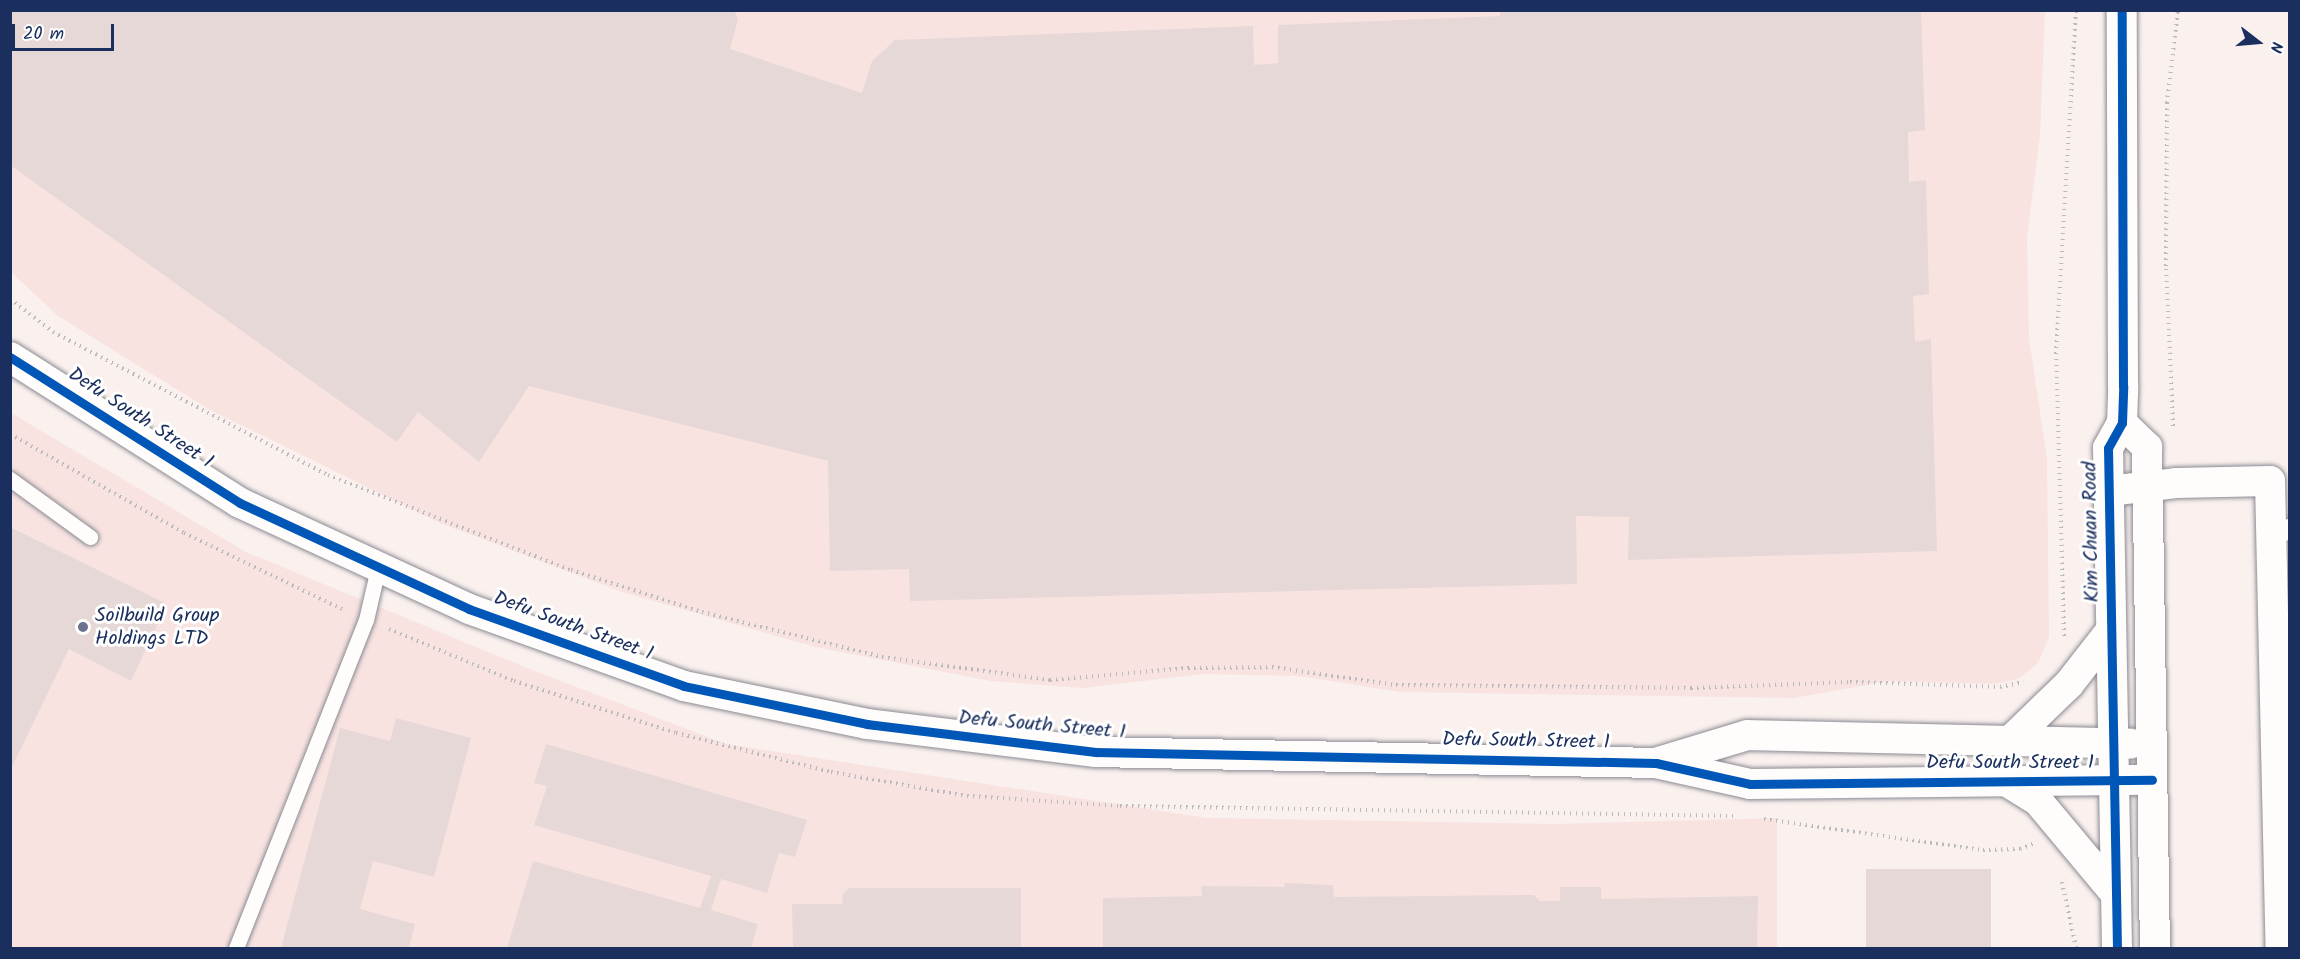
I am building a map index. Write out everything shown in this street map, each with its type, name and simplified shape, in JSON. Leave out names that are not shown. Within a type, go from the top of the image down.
[{"type":"street","name":"Kim Chuan Road","points":[[2117,948],[2112,780],[2108,448],[2121,423],[2122,10]]},
{"type":"street","name":"Defu South Street 1","points":[[10,357],[240,503],[470,609],[684,686],[867,724],[1095,752],[1656,763],[1750,784],[2152,780]]},
{"type":"street","points":[[2121,423],[2147,447],[2155,948]]},
{"type":"street","points":[[2109,490],[2148,486],[2270,482],[2280,536],[2281,948]]},
{"type":"street","points":[[2012,739],[2069,684],[2111,630]]},
{"type":"street","name":"Defu South Street 1","points":[[1656,763],[1748,735],[2012,739],[2152,744]]},
{"type":"street","points":[[2004,780],[2038,801],[2115,893]]},
{"type":"lane","points":[[10,478],[90,537]]},
{"type":"lane","points":[[236,948],[366,620],[378,568]]},
{"type":"path","points":[[2064,639],[2056,354],[2076,10]]},
{"type":"path","points":[[10,299],[53,332],[328,474],[571,570],[702,612],[882,657],[1050,680],[1188,668],[1272,667],[1396,685],[1691,688],[1850,682],[2000,687],[2028,681]]},
{"type":"path","points":[[2058,871],[2076,948]]},
{"type":"shaded area","points":[[10,11],[2045,11],[2040,135],[2027,238],[2029,338],[2047,459],[2049,637],[2038,663],[2018,679],[1993,684],[1889,681],[1794,698],[1400,692],[1299,676],[1203,674],[1083,688],[991,681],[815,647],[622,592],[440,523],[210,410],[58,316],[11,272]]},
{"type":"shaded area","points":[[11,413],[246,552],[532,670],[726,744],[1207,818],[1555,824],[1777,818],[1777,948],[11,948]]},
{"type":"building","points":[[10,10],[734,10],[738,19],[730,49],[862,93],[872,61],[895,40],[1253,26],[1254,65],[1278,63],[1278,25],[1500,16],[1500,10],[1921,10],[1925,130],[1908,132],[1909,182],[1926,180],[1929,294],[1913,296],[1915,342],[1931,339],[1937,551],[1628,560],[1629,517],[1576,516],[1577,584],[910,601],[909,569],[830,571],[828,461],[529,386],[479,462],[418,412],[397,442],[10,165]]},
{"type":"building","name":"Soilbuild Group Holdings LTD","points":[[10,527],[167,604],[131,681],[69,649],[10,771]]},
{"type":"building","points":[[396,718],[471,738],[434,877],[373,861],[360,909],[415,924],[409,948],[281,948],[340,728],[390,741]]},
{"type":"building","points":[[546,744],[807,820],[795,857],[779,853],[767,893],[721,879],[711,910],[758,924],[751,948],[507,948],[533,861],[700,908],[711,876],[534,825],[547,786],[534,783]]},
{"type":"building","points":[[1866,869],[1991,869],[1991,948],[1866,948]]},
{"type":"building","points":[[1285,883],[1333,885],[1334,897],[1534,895],[1540,901],[1560,901],[1560,887],[1601,887],[1601,899],[1758,896],[1757,948],[1103,948],[1103,898],[1202,896],[1201,886],[1284,887]]},
{"type":"building","points":[[849,888],[1021,888],[1021,948],[793,948],[792,904],[842,904],[843,894]]},
{"type":"cycle path","points":[[2117,948],[2108,448],[2122,423],[2122,10]]},
{"type":"cycle path","points":[[10,357],[240,503],[469,609],[684,686],[867,724],[1095,752],[1656,763],[1750,784],[2152,780]]},
{"type":"place","name":"Soilbuild Group Holdings LTD","points":[[83,627]]}]
